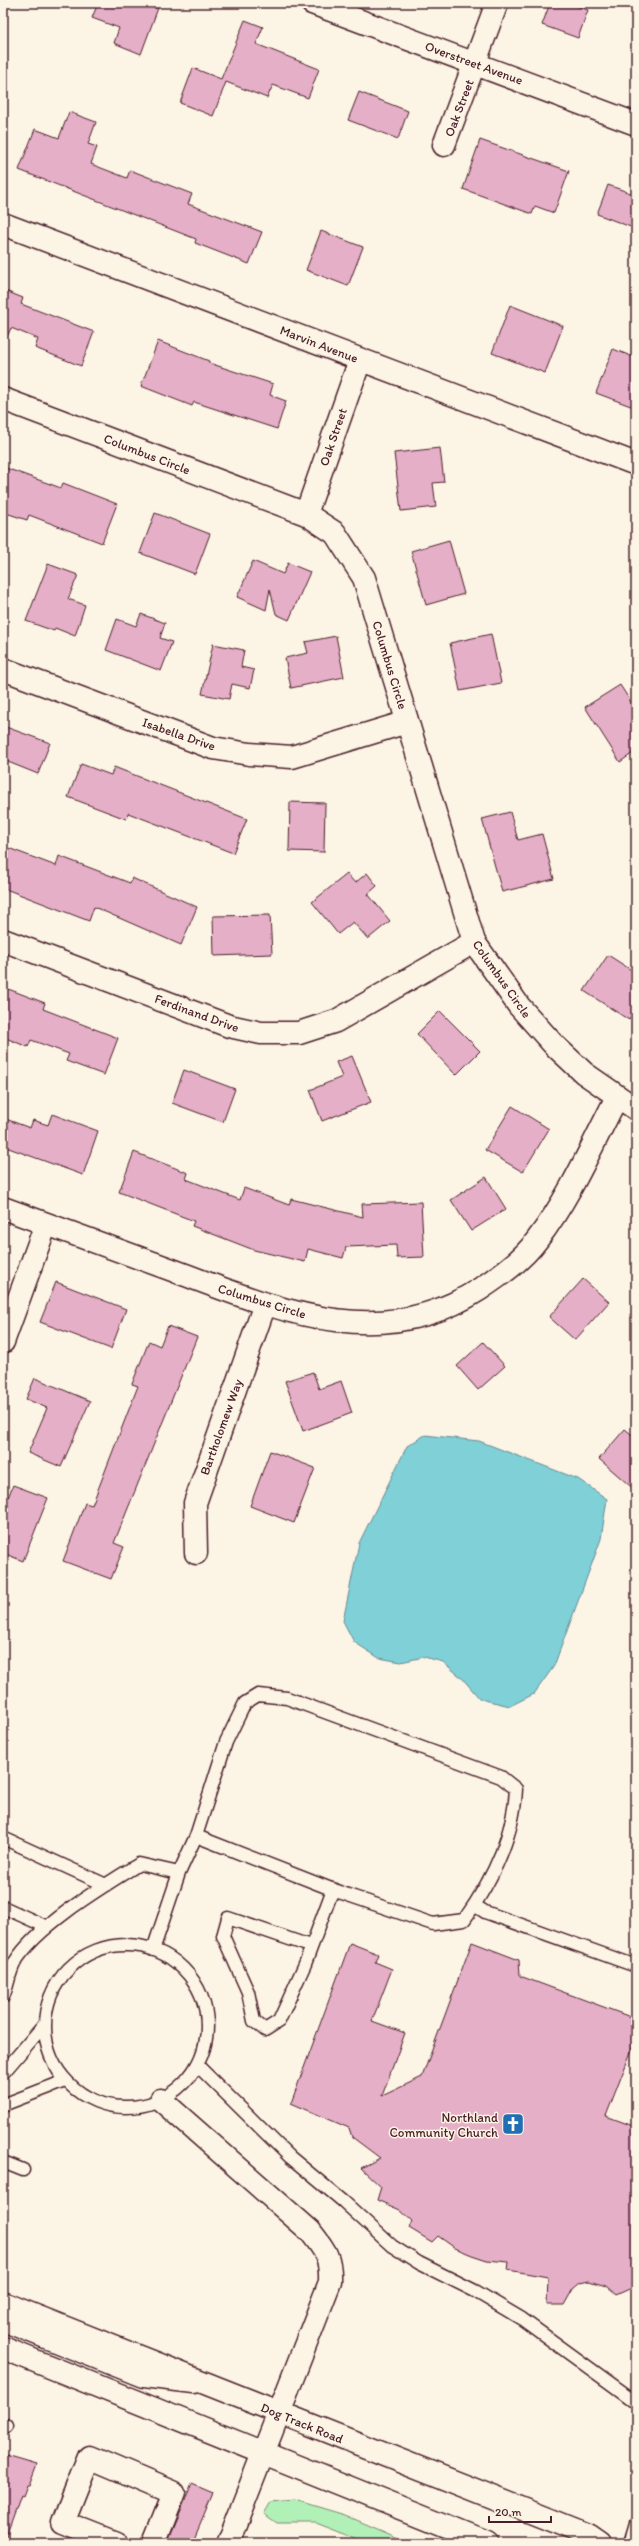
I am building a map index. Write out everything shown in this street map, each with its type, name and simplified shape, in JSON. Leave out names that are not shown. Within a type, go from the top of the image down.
[{"type":"street","name":"Overstreet Avenue","points":[[312,3],[636,124]]},
{"type":"street","name":"Oak Street","points":[[444,145],[476,64],[497,3]]},
{"type":"street","name":"Marvin Avenue","points":[[3,224],[636,464]]},
{"type":"street","name":"Oak Street","points":[[306,514],[360,360]]},
{"type":"street","name":"Columbus Circle","points":[[3,399],[306,514],[334,533],[364,578],[474,942],[519,1006],[554,1045],[584,1073],[636,1109]]},
{"type":"street","name":"Isabella Drive","points":[[3,670],[213,748],[250,754],[292,757],[407,722]]},
{"type":"street","name":"Ferdinand Drive","points":[[3,940],[229,1026],[261,1033],[299,1033],[336,1021],[474,942]]},
{"type":"street","name":"Columbus Circle","points":[[3,1208],[265,1304],[320,1318],[381,1324],[421,1318],[462,1301],[503,1274],[536,1241],[564,1199],[617,1097]]},
{"type":"street","points":[[3,1342],[46,1224]]},
{"type":"street","name":"Bartholomew Way","points":[[196,1553],[195,1503],[265,1304]]},
{"type":"street","points":[[161,2100],[310,2231],[329,2257],[330,2282],[228,2543]]},
{"type":"street","name":"Dog Track Road","points":[[3,2303],[278,2414],[590,2536],[601,2543]]},
{"type":"street","points":[[3,2320],[143,2376],[205,2384]]},
{"type":"street","points":[[3,2348],[264,2451],[487,2543]]},
{"type":"street","points":[[116,2543],[63,2522],[89,2457],[174,2493],[154,2543]]},
{"type":"lane","points":[[153,1950],[179,1873],[196,1836],[226,1742],[244,1704],[258,1694],[287,1698],[501,1777],[516,1789],[515,1812],[496,1866],[464,1920],[433,1924],[333,1890],[196,1836]]},
{"type":"lane","points":[[3,1838],[106,1885]]},
{"type":"lane","points":[[3,1997],[8,1979],[16,1961],[47,1927],[106,1885],[139,1864],[179,1873]]},
{"type":"lane","points":[[310,1946],[228,1918],[223,1936],[248,1992],[254,2021],[265,2030],[279,2022],[305,1964],[310,1946],[333,1890]]},
{"type":"lane","points":[[474,1905],[485,1912],[636,1966]]},
{"type":"lane","points":[[3,1907],[47,1927]]},
{"type":"lane","points":[[112,1946],[140,1946],[153,1950],[167,1955],[189,1973],[203,1998],[208,2025],[204,2053],[190,2078],[169,2096],[143,2107],[114,2107],[88,2098],[65,2081],[54,2064],[46,2045],[44,2025],[49,1997],[64,1973],[85,1955],[112,1946]]},
{"type":"lane","points":[[3,2073],[44,2025]]},
{"type":"lane","points":[[197,2065],[290,2157],[344,2202],[392,2246],[419,2263],[475,2290],[522,2319],[636,2402]]},
{"type":"lane","points":[[3,2105],[65,2081]]},
{"type":"lane","points":[[3,2162],[24,2170]]},
{"type":"lane","points":[[630,2543],[636,2524]]},
{"type":"green space","points":[[295,2500],[345,2515],[410,2543],[368,2543],[316,2523],[277,2523],[264,2514],[271,2502]]},
{"type":"water","points":[[425,1435],[479,1441],[578,1479],[607,1499],[601,1539],[554,1666],[534,1694],[510,1706],[480,1699],[462,1678],[443,1662],[424,1657],[401,1662],[379,1658],[354,1642],[343,1621],[359,1543],[407,1446]]},
{"type":"building","points":[[98,3],[144,3],[158,8],[141,54],[114,43],[119,28],[92,18]]},
{"type":"building","points":[[550,3],[569,3],[588,10],[578,38],[542,25]]},
{"type":"building","points":[[245,20],[263,27],[256,44],[319,69],[308,98],[273,85],[267,98],[226,82],[213,116],[180,103],[193,68],[221,79]]},
{"type":"building","points":[[359,92],[408,111],[398,139],[348,120]]},
{"type":"building","points":[[69,112],[96,122],[88,144],[97,147],[91,164],[127,178],[130,170],[192,194],[188,204],[262,232],[249,264],[195,243],[196,239],[19,170],[35,129],[59,138]]},
{"type":"building","points":[[480,140],[569,171],[554,213],[535,206],[532,214],[463,189]]},
{"type":"building","points":[[608,185],[636,195],[636,229],[597,214]]},
{"type":"building","points":[[321,231],[363,247],[348,286],[306,270]]},
{"type":"building","points":[[3,290],[23,298],[21,304],[94,332],[81,366],[35,348],[38,339],[11,328],[3,346]]},
{"type":"building","points":[[510,305],[563,326],[545,373],[492,353]]},
{"type":"building","points":[[158,341],[209,361],[209,363],[273,384],[270,395],[286,401],[277,429],[194,402],[192,406],[141,386]]},
{"type":"building","points":[[613,349],[636,358],[636,408],[596,393]]},
{"type":"building","points":[[440,448],[444,482],[433,483],[436,507],[401,511],[394,453]]},
{"type":"building","points":[[3,467],[61,488],[63,483],[117,504],[102,543],[29,515],[27,520],[3,512]]},
{"type":"building","points":[[155,513],[210,534],[195,574],[140,553]]},
{"type":"building","points":[[449,540],[464,594],[426,605],[411,551]]},
{"type":"building","points":[[253,561],[283,574],[288,563],[310,572],[289,620],[276,614],[270,589],[266,610],[237,597]]},
{"type":"building","points":[[48,564],[78,575],[68,599],[85,605],[75,636],[55,628],[54,631],[26,621]]},
{"type":"building","points":[[141,614],[165,623],[160,638],[172,642],[161,671],[106,650],[117,619],[136,626]]},
{"type":"building","points":[[491,634],[501,683],[460,691],[450,643]]},
{"type":"building","points":[[336,636],[344,677],[291,688],[285,658],[308,653],[305,642]]},
{"type":"building","points":[[213,644],[244,650],[241,667],[254,670],[250,688],[232,684],[229,699],[202,694]]},
{"type":"building","points":[[620,685],[636,710],[636,751],[620,762],[585,707]]},
{"type":"building","points":[[3,726],[50,743],[38,774],[3,760]]},
{"type":"building","points":[[81,764],[111,775],[114,767],[247,819],[233,853],[128,813],[126,819],[68,797]]},
{"type":"building","points":[[290,802],[325,803],[324,852],[289,851]]},
{"type":"building","points":[[510,812],[518,840],[542,834],[554,879],[502,892],[482,819]]},
{"type":"building","points":[[3,846],[56,866],[59,856],[130,883],[132,878],[197,907],[181,945],[94,907],[89,921],[3,888]]},
{"type":"building","points":[[367,873],[377,886],[368,894],[390,921],[368,939],[353,922],[338,934],[312,902],[347,874],[355,883]]},
{"type":"building","points":[[270,915],[272,954],[214,956],[213,916]]},
{"type":"building","points":[[608,955],[636,973],[636,1009],[629,1020],[584,991]]},
{"type":"building","points":[[3,987],[45,1003],[43,1009],[118,1038],[104,1075],[66,1061],[69,1054],[31,1040],[28,1047],[3,1037]]},
{"type":"building","points":[[440,1011],[480,1051],[456,1075],[417,1034]]},
{"type":"building","points":[[352,1056],[371,1102],[322,1121],[310,1090],[342,1077],[336,1062]]},
{"type":"building","points":[[184,1070],[235,1089],[223,1122],[172,1103]]},
{"type":"building","points":[[512,1106],[549,1129],[523,1172],[485,1150]]},
{"type":"building","points":[[52,1114],[98,1131],[83,1175],[3,1146],[3,1118],[30,1128],[33,1120],[48,1125]]},
{"type":"building","points":[[134,1152],[188,1173],[186,1179],[240,1200],[244,1188],[289,1205],[291,1199],[363,1217],[362,1204],[421,1202],[424,1257],[397,1258],[396,1245],[346,1247],[343,1258],[308,1249],[305,1262],[254,1250],[192,1226],[194,1221],[119,1192]]},
{"type":"building","points":[[486,1177],[506,1209],[471,1231],[451,1200]]},
{"type":"building","points":[[583,1279],[609,1302],[575,1340],[549,1317]]},
{"type":"building","points":[[56,1282],[126,1309],[111,1349],[40,1322]]},
{"type":"building","points":[[168,1326],[197,1337],[114,1543],[124,1547],[111,1579],[63,1561],[85,1503],[92,1505],[138,1386],[132,1384],[149,1341],[160,1346]]},
{"type":"building","points":[[483,1342],[505,1366],[478,1390],[457,1366]]},
{"type":"building","points":[[313,1372],[319,1389],[341,1381],[352,1413],[303,1431],[285,1381]]},
{"type":"building","points":[[35,1378],[90,1401],[61,1467],[28,1453],[47,1408],[26,1399]]},
{"type":"building","points":[[625,1429],[636,1438],[636,1491],[599,1459]]},
{"type":"building","points":[[270,1451],[315,1468],[294,1523],[250,1506]]},
{"type":"building","points":[[13,1485],[48,1498],[23,1561],[3,1553],[3,1499],[7,1500]]},
{"type":"building","name":"Northland Community Church","points":[[472,1942],[519,1960],[520,1976],[636,2019],[636,2039],[606,2116],[636,2127],[636,2286],[616,2295],[606,2286],[589,2281],[580,2283],[573,2289],[564,2305],[547,2305],[548,2277],[508,2270],[509,2262],[487,2260],[472,2255],[455,2248],[438,2236],[432,2242],[409,2228],[412,2221],[400,2210],[377,2200],[381,2187],[361,2168],[380,2158],[352,2137],[349,2128],[291,2103],[350,1943],[378,1954],[375,1962],[392,1969],[372,2021],[405,2033],[382,2096],[422,2077]]},
{"type":"building","points":[[3,2454],[37,2464],[29,2485],[27,2485],[23,2496],[21,2495],[5,2539],[3,2538]]},
{"type":"building","points":[[192,2484],[213,2493],[192,2543],[167,2543]]},
{"type":"place","name":"Northland Community Church","points":[[513,2124]]}]
